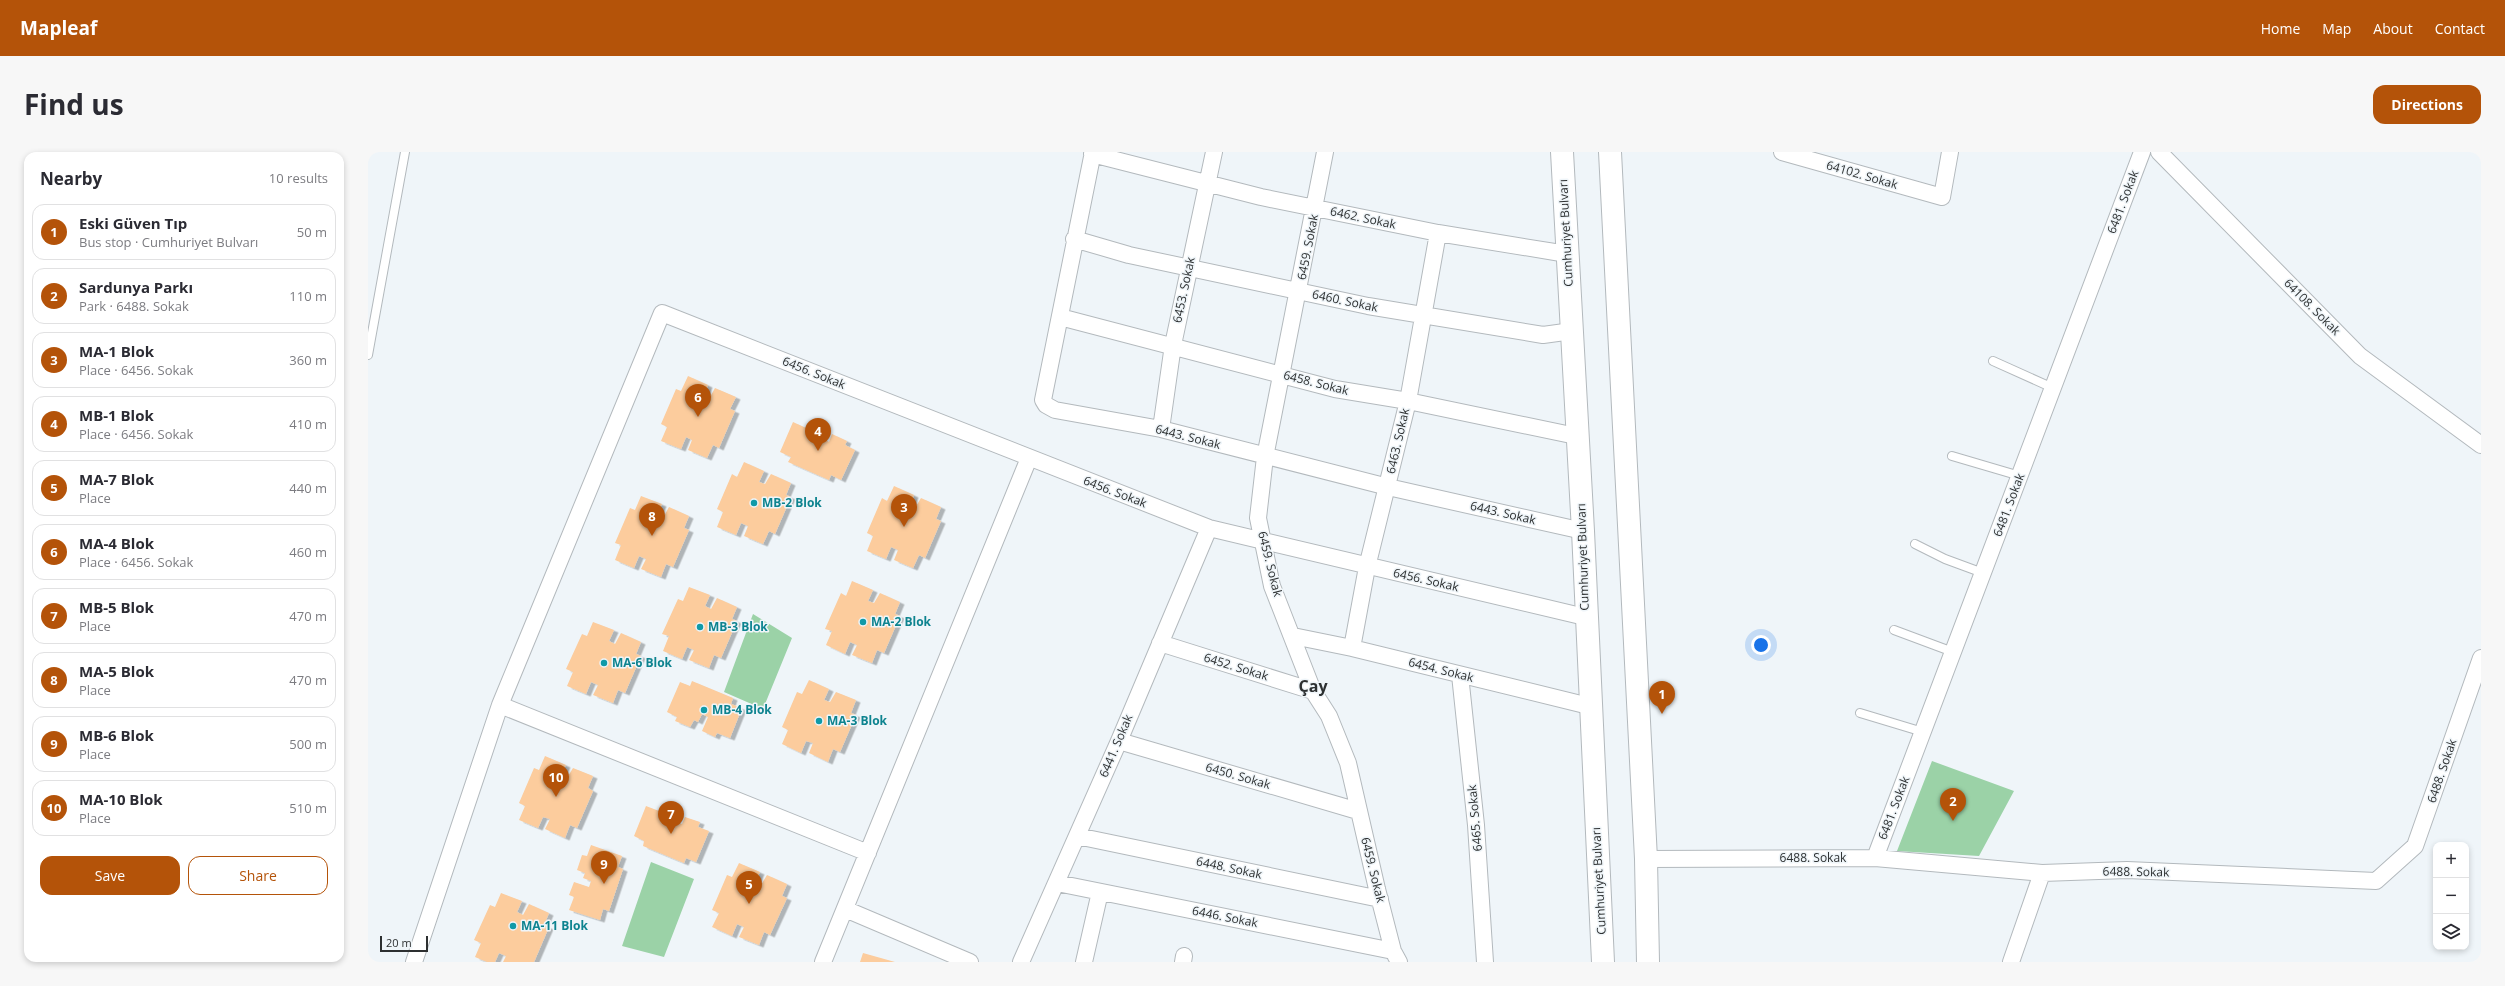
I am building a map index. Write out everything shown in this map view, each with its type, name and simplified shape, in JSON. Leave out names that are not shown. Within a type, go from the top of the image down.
[{"type":"highway","name":"Cumhuriyet Bulvarı","points":[[1562,152],[1572,330],[1576,436],[1583,531],[1589,706],[1603,962]]},
{"type":"highway","points":[[1610,152],[1646,859],[1648,962]]},
{"type":"street","name":"6453. Sokak","points":[[1161,429],[1173,345],[1214,152]]},
{"type":"street","name":"6459. Sokak","points":[[1325,152],[1316,208],[1265,457],[1258,518],[1264,540],[1272,586],[1293,636],[1313,691],[1329,716],[1348,763],[1380,900],[1396,957]]},
{"type":"street","name":"64102. Sokak","points":[[1782,152],[1942,198],[1950,152]]},
{"type":"street","name":"6481. Sokak","points":[[1875,858],[2142,152]]},
{"type":"street","name":"64108. Sokak","points":[[2159,152],[2360,356],[2481,446]]},
{"type":"street","name":"6462. Sokak","points":[[1092,153],[1207,183],[1316,208],[1438,233],[1567,254]]},
{"type":"street","name":"6443. Sokak","points":[[1092,153],[1043,400],[1046,406],[1055,410],[1161,429],[1265,457],[1583,531]]},
{"type":"street","name":"6463. Sokak","points":[[1352,648],[1367,567],[1408,401],[1438,233]]},
{"type":"street","name":"6460. Sokak","points":[[1074,239],[1129,255],[1424,316],[1543,335],[1572,330]]},
{"type":"street","name":"6456. Sokak","points":[[500,705],[662,313],[1209,528],[1264,540],[1367,567],[1585,617]]},
{"type":"street","name":"6458. Sokak","points":[[1060,317],[1173,345],[1335,389],[1408,401],[1576,436]]},
{"type":"street","points":[[823,962],[1029,458]]},
{"type":"street","name":"6441. Sokak","points":[[1021,962],[1119,741],[1209,528]]},
{"type":"street","name":"6454. Sokak","points":[[1293,636],[1352,648],[1589,706]]},
{"type":"street","name":"6452. Sokak","points":[[1160,643],[1313,691]]},
{"type":"street","name":"6488. Sokak","points":[[1646,859],[1875,858],[2042,873],[2127,870],[2376,881],[2416,846],[2481,658]]},
{"type":"street","name":"6465. Sokak","points":[[1460,675],[1476,825],[1485,962]]},
{"type":"street","points":[[414,962],[500,705],[868,852]]},
{"type":"street","name":"6450. Sokak","points":[[1119,741],[1358,811]]},
{"type":"street","name":"6448. Sokak","points":[[1077,836],[1380,900]]},
{"type":"street","points":[[2011,962],[2042,873]]},
{"type":"street","name":"6446. Sokak","points":[[1057,883],[1396,957]]},
{"type":"street","points":[[1084,962],[1100,892]]},
{"type":"street","points":[[845,909],[970,962]]},
{"type":"lane","points":[[368,355],[405,152]]},
{"type":"lane","points":[[1993,361],[2053,388]]},
{"type":"lane","points":[[1952,456],[2020,476]]},
{"type":"lane","points":[[1915,544],[1945,559],[1983,573]]},
{"type":"lane","points":[[1894,630],[1953,652]]},
{"type":"lane","points":[[1860,713],[1923,732]]},
{"type":"green space","points":[[753,614],[792,638],[763,709],[724,692]]},
{"type":"green space","points":[[1932,761],[2014,791],[1979,856],[1897,851]]},
{"type":"green space","points":[[651,862],[694,879],[664,957],[622,946]]},
{"type":"building","points":[[688,376],[708,385],[704,396],[709,399],[715,388],[736,397],[730,409],[735,411],[719,448],[713,445],[707,458],[688,450],[692,440],[686,437],[681,449],[661,441],[667,427],[661,424],[676,389],[681,391]]},
{"type":"building","points":[[793,422],[806,428],[808,423],[821,430],[814,444],[820,447],[824,439],[829,442],[832,434],[847,441],[845,445],[855,450],[841,480],[831,475],[829,480],[788,462],[791,457],[780,452]]},
{"type":"building","name":"MB-2 Blok","points":[[744,462],[764,471],[759,482],[765,484],[771,474],[791,483],[786,495],[791,497],[775,534],[769,531],[763,544],[744,536],[748,526],[741,523],[736,535],[717,527],[723,512],[717,509],[732,474],[737,477]]},
{"type":"building","points":[[894,486],[914,495],[910,506],[915,508],[921,498],[941,507],[936,519],[941,521],[925,558],[919,555],[913,568],[894,560],[898,550],[891,547],[886,559],[867,551],[873,536],[867,533],[882,498],[887,501]]},
{"type":"building","points":[[641,496],[662,504],[657,515],[663,518],[669,507],[689,516],[684,528],[689,530],[673,567],[666,564],[661,577],[641,569],[646,559],[639,556],[634,568],[615,560],[621,545],[615,543],[630,508],[635,510]]},
{"type":"building","name":"MA-2 Blok","points":[[852,581],[873,590],[868,601],[874,603],[880,593],[900,602],[895,614],[900,616],[884,653],[877,650],[872,663],[852,655],[857,645],[850,642],[845,654],[826,645],[832,631],[825,629],[841,593],[846,596]]},
{"type":"building","name":"MB-3 Blok","points":[[689,587],[710,595],[705,606],[711,609],[717,598],[737,607],[732,619],[737,621],[721,658],[714,655],[709,668],[689,660],[694,650],[687,647],[682,659],[663,651],[669,636],[662,634],[678,599],[683,601]]},
{"type":"building","name":"MA-6 Blok","points":[[593,622],[614,630],[609,641],[615,644],[621,633],[641,642],[636,654],[641,656],[625,693],[618,690],[613,703],[593,695],[598,685],[591,682],[586,694],[567,686],[573,672],[566,669],[582,634],[587,636]]},
{"type":"building","name":"MA-3 Blok","points":[[809,680],[829,689],[824,700],[830,702],[836,692],[856,700],[851,713],[856,715],[840,752],[833,749],[828,762],[809,753],[813,743],[806,741],[801,753],[782,744],[788,730],[782,727],[797,692],[802,694]]},
{"type":"building","name":"MB-4 Blok","points":[[692,681],[733,698],[731,704],[742,708],[730,738],[717,733],[715,737],[702,731],[708,717],[702,714],[698,722],[694,720],[690,727],[675,721],[677,717],[667,712],[680,682],[690,686]]},
{"type":"building","points":[[545,756],[566,765],[561,775],[567,778],[573,768],[593,776],[588,788],[593,791],[577,828],[570,825],[565,838],[545,829],[550,819],[543,817],[538,828],[519,820],[525,806],[519,803],[534,768],[539,770]]},
{"type":"building","points":[[646,806],[659,811],[660,807],[674,813],[668,827],[674,830],[677,822],[682,824],[685,817],[700,822],[698,827],[709,831],[696,862],[686,858],[684,863],[643,846],[644,841],[634,836]]},
{"type":"building","points":[[591,845],[622,856],[618,867],[623,869],[609,911],[603,909],[600,920],[569,910],[574,897],[569,895],[574,882],[589,887],[591,881],[583,878],[585,873],[577,870],[582,855],[587,856]]},
{"type":"building","points":[[739,863],[760,872],[755,883],[761,885],[767,875],[787,884],[782,896],[787,898],[770,935],[764,932],[759,945],[739,937],[744,927],[737,924],[732,936],[712,927],[719,913],[712,910],[727,875],[732,877]]},
{"type":"building","name":"MA-11 Blok","points":[[501,893],[522,901],[517,912],[523,915],[529,904],[549,913],[544,925],[549,927],[534,962],[503,962],[506,956],[499,953],[495,962],[487,962],[475,957],[481,943],[474,940],[490,905],[495,907]]},
{"type":"building","points":[[863,953],[895,962],[860,962]]},
{"type":"place","name":"MA-4 Blok","points":[[698,417]]},
{"type":"place","name":"MB-1 Blok","points":[[818,451]]},
{"type":"place","name":"MB-2 Blok","points":[[754,503]]},
{"type":"place","name":"MA-1 Blok","points":[[904,527]]},
{"type":"place","name":"MA-5 Blok","points":[[652,536]]},
{"type":"place","name":"MA-2 Blok","points":[[863,622]]},
{"type":"place","name":"MB-3 Blok","points":[[700,627]]},
{"type":"place","name":"MA-6 Blok","points":[[604,663]]},
{"type":"place","name":"MB-4 Blok","points":[[704,710]]},
{"type":"place","name":"Eski Güven Tıp","points":[[1662,714]]},
{"type":"place","name":"MA-3 Blok","points":[[819,721]]},
{"type":"place","name":"MA-10 Blok","points":[[556,797]]},
{"type":"place","name":"Sardunya Parkı","points":[[1953,821]]},
{"type":"place","name":"MB-5 Blok","points":[[671,834]]},
{"type":"place","name":"MB-6 Blok","points":[[604,884]]},
{"type":"place","name":"MA-7 Blok","points":[[749,904]]},
{"type":"place","name":"MA-11 Blok","points":[[513,926]]},
{"type":"district","name":"Çay","points":[[1313,686]]}]
